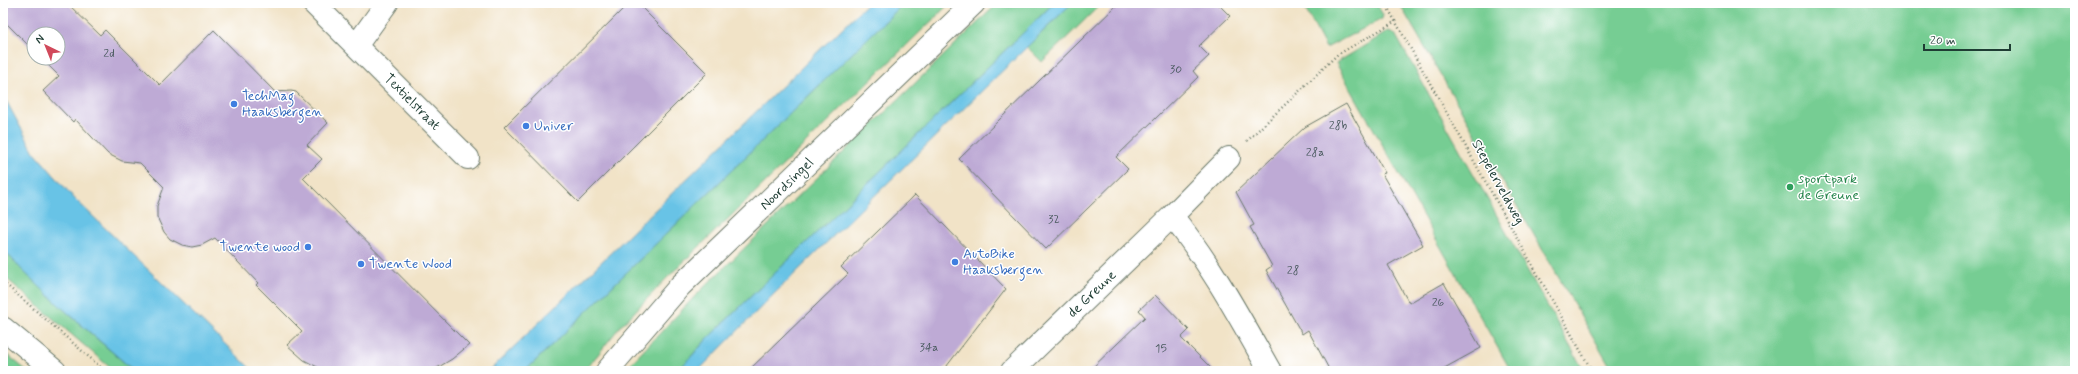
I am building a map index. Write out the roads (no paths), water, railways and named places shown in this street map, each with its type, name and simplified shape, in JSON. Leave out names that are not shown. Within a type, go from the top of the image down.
[{"type":"street","name":"Textielstraat","points":[[313,3],[468,158]]},
{"type":"street","points":[[356,46],[387,3]]},
{"type":"street","name":"Noordsingel","points":[[607,371],[680,286],[974,3]]},
{"type":"street","name":"de Greune","points":[[1012,371],[1172,216],[1229,158]]},
{"type":"street","points":[[1172,216],[1193,242],[1232,303],[1270,371]]},
{"type":"street","points":[[7,329],[55,371]]},
{"type":"water","points":[[868,3],[904,3],[525,371],[489,371]]},
{"type":"water","points":[[1054,3],[1072,3],[775,293],[698,371],[678,371],[708,338]]},
{"type":"water","points":[[3,95],[34,152],[74,198],[253,371],[134,371],[61,307],[22,270],[3,249]]},
{"type":"place","name":"TechMag Haaksbergen","points":[[234,104]]},
{"type":"place","name":"Univer","points":[[526,126]]},
{"type":"place","name":"sportpark de Greune","points":[[1790,187]]},
{"type":"place","name":"Twente wood","points":[[308,247]]},
{"type":"place","name":"AutoBike Haaksbergen","points":[[955,262]]},
{"type":"place","name":"Twente Wood","points":[[361,264]]}]
